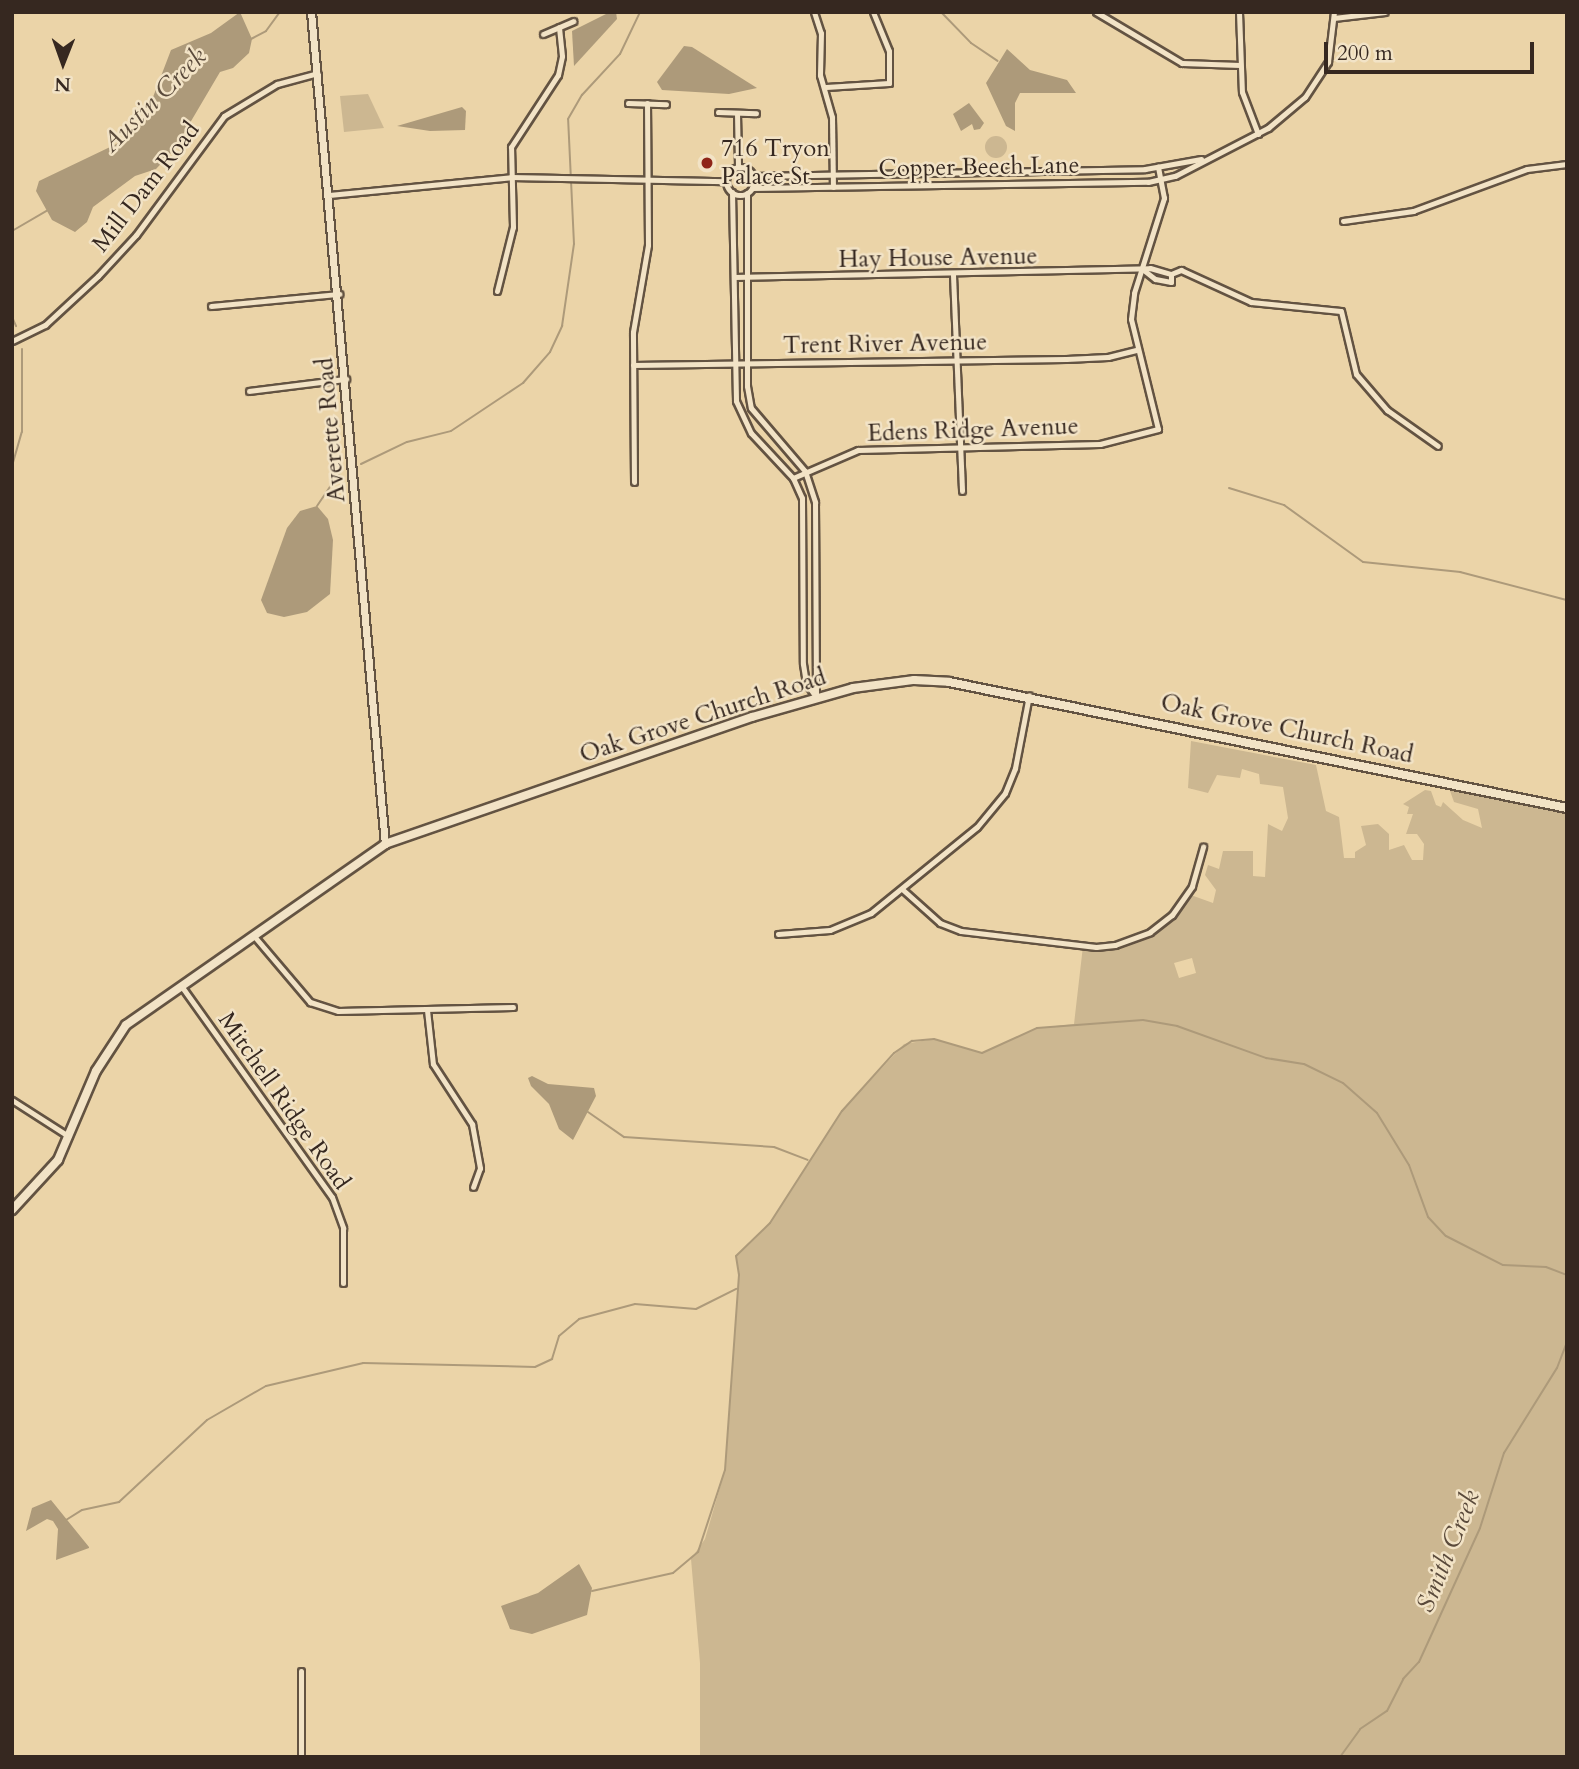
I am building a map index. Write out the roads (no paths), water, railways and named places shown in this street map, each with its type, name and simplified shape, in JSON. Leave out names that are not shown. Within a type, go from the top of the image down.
[{"type":"main road","name":"Oak Grove Church Road","points":[[12,1210],[46,1178],[68,1136],[96,1071],[126,1024],[385,844],[816,697],[914,680],[1029,695],[1567,808]]},
{"type":"street","name":"Averette Road","points":[[311,12],[339,294],[385,844]]},
{"type":"street","points":[[814,12],[821,33],[820,75],[826,87],[833,187]]},
{"type":"street","points":[[826,87],[889,83],[889,51],[873,12]]},
{"type":"street","points":[[1096,12],[1182,63],[1240,65]]},
{"type":"street","points":[[1239,12],[1240,65],[1246,108],[1258,134]]},
{"type":"street","points":[[1334,15],[1385,12]]},
{"type":"street","name":"Copper Beech Lane","points":[[754,176],[1157,167],[1201,159],[1258,134],[1305,97],[1321,78],[1334,43],[1334,15]]},
{"type":"street","points":[[543,34],[573,20]]},
{"type":"street","points":[[497,291],[513,227],[511,177],[514,137],[562,66],[559,27]]},
{"type":"street","name":"Mill Dam Road","points":[[12,341],[45,325],[105,267],[136,234],[224,116],[278,84],[318,73]]},
{"type":"street","points":[[628,103],[666,104]]},
{"type":"street","points":[[634,482],[634,317],[648,245],[647,103]]},
{"type":"street","points":[[718,112],[756,113]]},
{"type":"street","points":[[726,181],[738,167],[737,113]]},
{"type":"street","name":"Copper Beech Lane","points":[[732,192],[833,187],[1160,180],[1190,169],[1201,159]]},
{"type":"street","points":[[1343,221],[1413,211],[1528,169],[1567,164]]},
{"type":"street","points":[[738,167],[754,176],[750,190],[747,278],[747,364],[751,408],[804,471],[815,502],[816,697]]},
{"type":"street","points":[[1138,350],[1131,305],[1161,214],[1157,167]]},
{"type":"street","points":[[329,195],[511,177],[577,175],[647,180],[726,181]]},
{"type":"street","points":[[726,181],[732,192],[734,392],[741,416],[793,478],[803,510],[803,664],[806,683],[816,697]]},
{"type":"street","name":"Hay House Avenue","points":[[734,277],[1142,270],[1171,274],[1167,283],[1142,270]]},
{"type":"street","points":[[1171,274],[1181,270],[1251,302],[1341,311],[1356,374],[1387,410],[1438,446]]},
{"type":"street","points":[[953,275],[962,491]]},
{"type":"street","points":[[211,306],[339,294]]},
{"type":"street","name":"Trent River Avenue","points":[[633,365],[1108,357],[1138,350]]},
{"type":"street","name":"Edens Ridge Avenue","points":[[793,478],[858,450],[1100,444],[1158,429],[1158,417],[1138,350]]},
{"type":"street","points":[[249,391],[346,379]]},
{"type":"street","points":[[803,590],[816,590]]},
{"type":"street","points":[[778,934],[843,926],[902,889],[978,827],[1005,793],[1015,768],[1029,695]]},
{"type":"street","points":[[902,889],[940,923],[961,931],[1096,947],[1115,945],[1150,932],[1172,915],[1192,886],[1203,847]]},
{"type":"street","points":[[254,936],[310,1002],[338,1011],[513,1007]]},
{"type":"street","name":"Mitchell Ridge Road","points":[[182,987],[332,1196],[343,1228],[343,1283]]},
{"type":"street","points":[[427,1010],[433,1064],[472,1124],[480,1168],[473,1187]]},
{"type":"street","points":[[12,1100],[68,1136]]},
{"type":"street","points":[[301,1671],[301,1757]]},
{"type":"water","points":[[240,12],[252,39],[249,53],[233,68],[220,72],[174,150],[156,169],[135,176],[93,207],[87,222],[75,232],[52,220],[36,191],[39,181],[131,137],[145,118],[171,50],[211,33]]},
{"type":"water","points":[[610,12],[616,12],[617,19],[574,66],[572,31]]},
{"type":"water","points":[[684,46],[692,47],[757,88],[729,94],[662,90],[657,82]]},
{"type":"water","points":[[1007,49],[1030,70],[1067,80],[1076,93],[1020,93],[1015,103],[1015,131],[1006,126],[986,83]]},
{"type":"water","points":[[969,103],[984,123],[980,129],[974,130],[972,124],[961,131],[953,114]]},
{"type":"water","points":[[462,107],[466,111],[465,130],[430,131],[397,126]]},
{"type":"water","points":[[317,506],[328,519],[333,540],[330,594],[307,612],[284,617],[267,613],[261,600],[287,528],[300,511]]},
{"type":"water","points":[[532,1076],[548,1084],[594,1088],[596,1096],[573,1140],[559,1129],[549,1104],[531,1086],[528,1078]]},
{"type":"water","points":[[51,1500],[89,1548],[56,1560],[58,1529],[53,1521],[47,1519],[26,1531],[32,1508]]},
{"type":"water","points":[[579,1564],[592,1588],[587,1615],[532,1634],[510,1629],[501,1606],[538,1593]]},
{"type":"waterway","name":"Austin Creek","points":[[251,39],[266,31],[280,12]]},
{"type":"waterway","points":[[361,464],[407,442],[451,431],[523,383],[550,352],[562,326],[574,244],[568,119],[582,95],[620,54],[640,12]]},
{"type":"waterway","points":[[941,12],[971,43],[998,61]]},
{"type":"waterway","name":"Austin Creek","points":[[12,231],[48,210]]},
{"type":"waterway","points":[[12,317],[16,326]]},
{"type":"waterway","points":[[12,466],[22,432],[22,349]]},
{"type":"waterway","points":[[317,506],[340,472]]},
{"type":"waterway","points":[[1229,488],[1284,505],[1363,562],[1460,572],[1567,600]]},
{"type":"waterway","points":[[592,1591],[673,1573],[698,1552],[725,1470],[739,1275],[736,1256],[770,1223],[842,1111],[894,1053],[912,1041],[934,1039],[982,1053],[1037,1028],[1143,1020],[1177,1026],[1266,1058],[1304,1064],[1343,1083],[1377,1113],[1409,1165],[1428,1217],[1446,1236],[1503,1265],[1546,1267],[1567,1275]]},
{"type":"waterway","points":[[588,1112],[624,1137],[774,1147],[808,1160]]},
{"type":"waterway","points":[[66,1520],[82,1510],[119,1502],[207,1420],[266,1386],[363,1363],[535,1367],[552,1359],[559,1336],[579,1319],[635,1304],[696,1309],[736,1289]]},
{"type":"waterway","name":"Smith Creek","points":[[1340,1757],[1360,1729],[1387,1711],[1403,1679],[1419,1662],[1480,1528],[1504,1453],[1557,1368],[1567,1342]]},
{"type":"place","name":"716 Tryon Palace St","points":[[707,163]]}]
